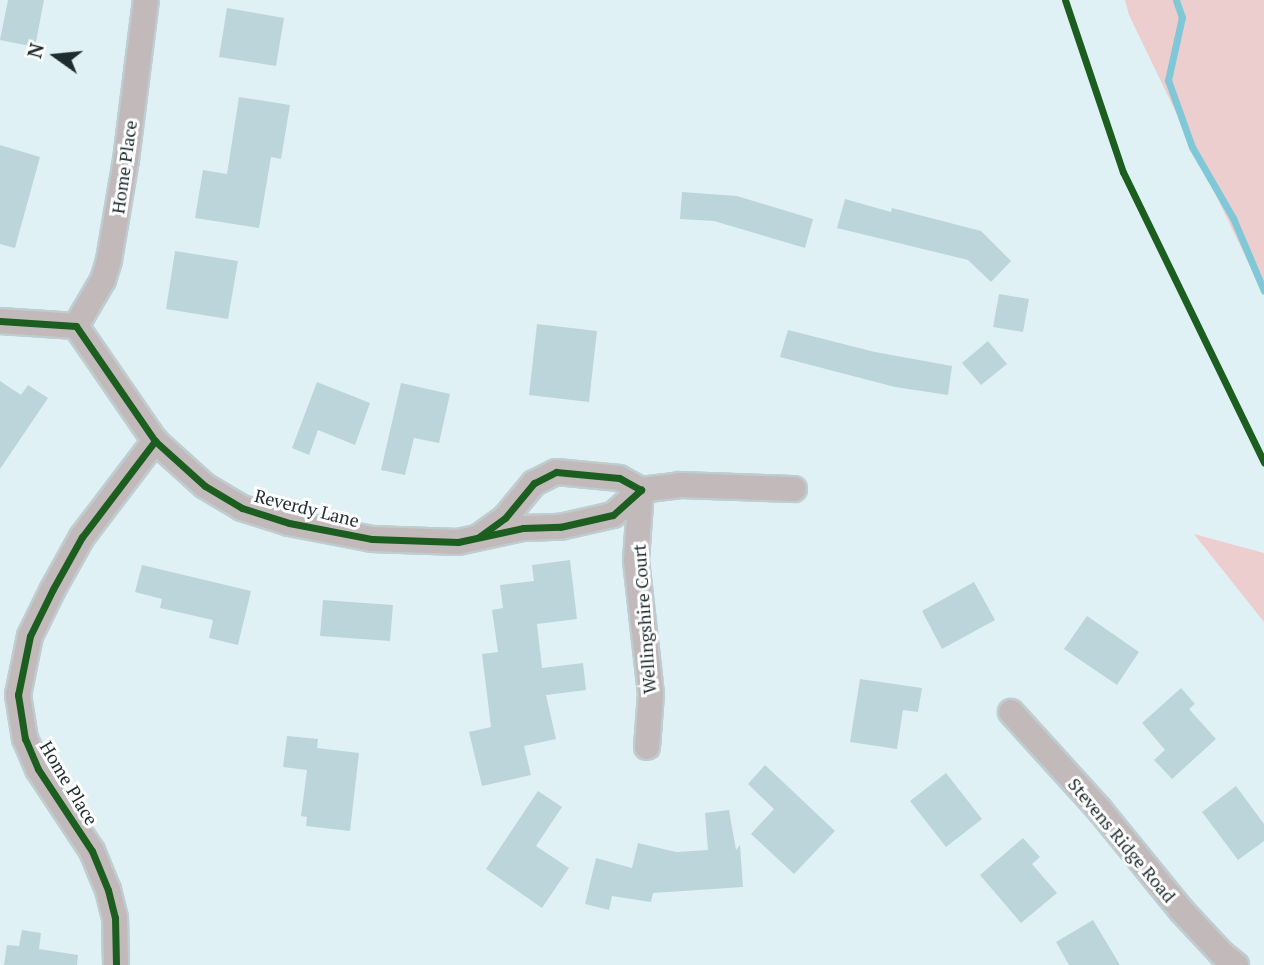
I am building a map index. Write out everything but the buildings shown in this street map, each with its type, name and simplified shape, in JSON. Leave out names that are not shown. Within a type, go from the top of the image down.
[{"type":"street","name":"Home Place","points":[[76,326],[103,280],[109,260],[125,171],[146,0]]},
{"type":"street","points":[[0,321],[76,326]]},
{"type":"street","name":"Reverdy Lane","points":[[76,326],[155,441],[205,486],[242,508],[289,523],[372,539],[458,542],[523,528],[560,527],[613,515],[641,490]]},
{"type":"street","name":"Home Place","points":[[116,965],[115,918],[108,890],[92,851],[38,769],[25,739],[18,695],[30,636],[52,589],[82,537],[155,441]]},
{"type":"street","points":[[480,537],[505,518],[534,483],[556,472],[619,478],[641,490],[679,485],[794,489]]},
{"type":"street","name":"Wellingshire Court","points":[[641,490],[636,560],[651,694],[647,747]]},
{"type":"street","name":"Stevens Ridge Road","points":[[1011,712],[1099,809],[1181,910],[1222,954],[1236,965]]},
{"type":"shaded area","points":[[1125,0],[1264,0],[1264,295],[1129,15]]},
{"type":"shaded area","points":[[1194,534],[1264,553],[1264,622]]},
{"type":"waterway","points":[[1176,0],[1182,17],[1168,80],[1192,147],[1233,218],[1264,291]]},
{"type":"cycle path","points":[[1065,0],[1123,172],[1264,463]]},
{"type":"cycle path","points":[[0,321],[76,326],[155,441],[205,486],[242,508],[289,523],[372,539],[458,542],[523,528],[560,527],[613,515],[641,490],[619,478],[556,472],[534,483],[505,518],[479,537]]},
{"type":"cycle path","points":[[116,965],[115,918],[108,890],[92,851],[38,769],[25,739],[18,695],[30,636],[53,589],[82,537],[155,441]]}]
